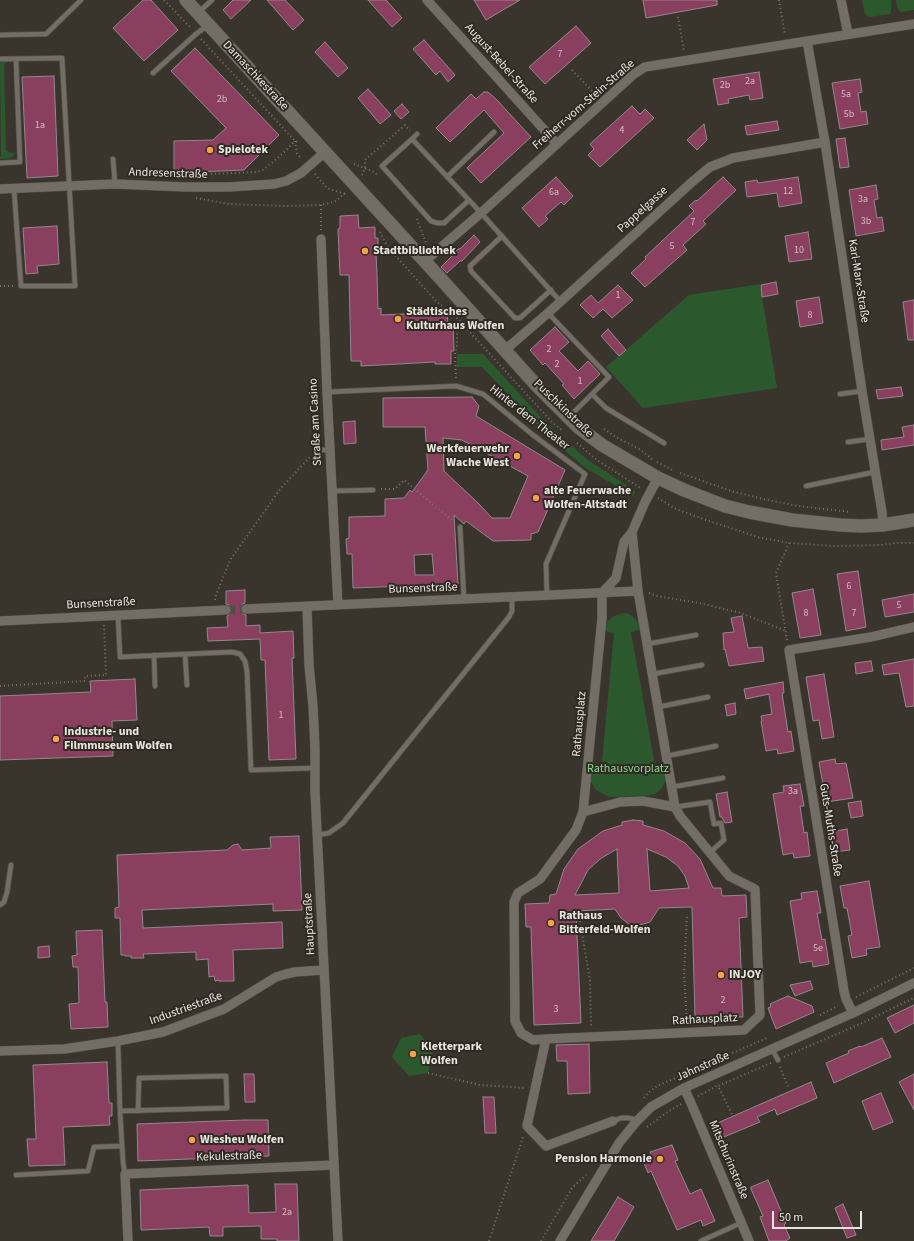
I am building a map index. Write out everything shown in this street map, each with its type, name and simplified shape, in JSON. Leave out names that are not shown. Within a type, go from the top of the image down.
[{"type":"street","name":"Damaschkestraße","points":[[186,0],[325,152]]},
{"type":"street","name":"August-Bebel-Straße","points":[[427,0],[557,144]]},
{"type":"street","points":[[840,0],[848,34]]},
{"type":"street","name":"Freiherr-vom-Stein-Straße","points":[[429,258],[481,213],[634,74],[645,67],[914,24]]},
{"type":"street","name":"Karl-Marx-Straße","points":[[807,41],[825,142],[883,525]]},
{"type":"street","name":"Pappelgasse","points":[[505,350],[710,167],[732,158],[825,142]]},
{"type":"street","name":"Puschkinstraße","points":[[325,152],[353,183],[429,258],[505,350],[537,386],[568,418],[602,445],[658,478],[705,499],[749,512],[814,523],[861,526],[883,525],[914,520]]},
{"type":"street","name":"Andresenstraße","points":[[0,189],[115,184],[229,187],[274,184],[286,181],[301,173],[325,152]]},
{"type":"street","name":"Straße am Casino","points":[[321,239],[338,605]]},
{"type":"street","points":[[602,593],[616,578],[624,542],[632,532],[658,478]]},
{"type":"street","points":[[632,532],[637,589]]},
{"type":"street","name":"Bunsenstraße","points":[[246,609],[512,598],[602,593],[637,589]]},
{"type":"street","name":"Rathausplatz","points":[[602,593],[602,618],[583,812],[576,830],[540,879],[518,893],[514,902],[515,1021],[521,1033],[533,1040],[744,1030],[760,1015],[755,889],[729,876],[709,854],[680,816],[675,806],[637,589]]},
{"type":"street","name":"Hauptstraße","points":[[307,607],[338,1241]]},
{"type":"street","name":"Bunsenstraße","points":[[0,621],[226,610]]},
{"type":"street","points":[[789,650],[871,637],[914,627]]},
{"type":"street","name":"Guts-Muths-Straße","points":[[789,650],[843,986],[853,1013]]},
{"type":"street","points":[[583,812],[620,802],[643,801],[675,806]]},
{"type":"street","name":"Industriestraße","points":[[0,1051],[64,1049],[118,1041],[163,1032],[224,1010],[276,977],[295,972],[324,970]]},
{"type":"street","name":"Jahnstraße","points":[[560,1241],[610,1157],[626,1134],[651,1107],[684,1088],[853,1013],[914,983]]},
{"type":"street","points":[[546,1039],[527,1126],[546,1146],[613,1121]]},
{"type":"street","name":"Mitschurinstraße","points":[[684,1088],[749,1241]]},
{"type":"street","name":"Kekulestraße","points":[[125,1174],[334,1165]]},
{"type":"street","points":[[125,1174],[128,1241]]},
{"type":"lane","points":[[0,35],[46,34],[81,0]]},
{"type":"lane","points":[[198,13],[212,0]]},
{"type":"lane","points":[[153,73],[208,25]]},
{"type":"lane","points":[[0,59],[62,58],[68,186],[75,286],[21,286],[14,189]]},
{"type":"lane","points":[[0,163],[20,162],[16,59]]},
{"type":"lane","points":[[446,177],[494,132]]},
{"type":"lane","points":[[417,134],[382,166],[431,221],[444,223],[469,200]]},
{"type":"lane","points":[[412,139],[560,301]]},
{"type":"lane","points":[[113,159],[115,184]]},
{"type":"lane","points":[[502,236],[470,266],[471,270],[516,318],[520,318],[551,290]]},
{"type":"lane","points":[[548,313],[608,377],[568,418]]},
{"type":"lane","name":"Hinter dem Theater","points":[[327,392],[456,386],[483,394],[533,435],[585,474],[546,564],[547,596]]},
{"type":"lane","points":[[840,394],[862,391]]},
{"type":"lane","points":[[592,394],[606,408],[664,443]]},
{"type":"lane","points":[[848,442],[870,439]]},
{"type":"lane","points":[[316,450],[330,450]]},
{"type":"lane","points":[[806,486],[875,472]]},
{"type":"lane","points":[[332,491],[373,490]]},
{"type":"lane","points":[[460,527],[464,600]]},
{"type":"lane","points":[[318,835],[329,833],[343,823],[509,617],[512,611],[512,598]]},
{"type":"lane","points":[[118,616],[120,657],[232,652],[240,654],[245,661],[247,679],[251,770],[315,768]]},
{"type":"lane","points":[[647,644],[696,635]]},
{"type":"lane","points":[[185,654],[187,686]]},
{"type":"lane","points":[[154,655],[155,686]]},
{"type":"lane","points":[[652,674],[702,665]]},
{"type":"lane","points":[[658,707],[708,698]]},
{"type":"lane","points":[[667,756],[716,746]]},
{"type":"lane","points":[[672,787],[723,778]]},
{"type":"lane","points":[[675,806],[710,802],[714,824],[721,823],[724,840],[709,854]]},
{"type":"lane","points":[[0,905],[4,902],[7,892],[11,865]]},
{"type":"lane","points":[[118,1041],[120,1111],[125,1174]]},
{"type":"lane","points":[[772,1049],[778,1060]]},
{"type":"lane","points":[[120,1111],[138,1111],[227,1108],[226,1076],[139,1078],[138,1111]]},
{"type":"lane","points":[[613,1121],[621,1118],[628,1118],[633,1119],[636,1122]]},
{"type":"lane","points":[[16,1174],[88,1171],[94,1147],[122,1146]]},
{"type":"lane","points":[[701,1241],[741,1223]]},
{"type":"path","points":[[164,0],[295,141],[263,170],[256,172],[211,174],[201,176]]},
{"type":"path","points":[[779,0],[786,44]]},
{"type":"path","points":[[678,17],[685,60]]},
{"type":"path","points":[[572,70],[603,103]]},
{"type":"path","points":[[185,187],[191,195],[198,199],[229,204],[285,206],[321,205],[336,201],[345,194],[362,174],[365,168],[365,160]]},
{"type":"path","points":[[353,163],[356,166],[365,168],[377,175],[382,180]]},
{"type":"path","points":[[345,194],[350,198]]},
{"type":"path","points":[[321,205],[321,239]]},
{"type":"path","points":[[417,218],[429,258]]},
{"type":"path","points":[[378,228],[387,246],[436,301],[457,318],[553,423],[564,432]]},
{"type":"path","points":[[0,286],[21,286]]},
{"type":"path","points":[[456,386],[455,353],[457,348],[457,318]]},
{"type":"path","points":[[575,442],[597,460],[649,494],[676,509],[757,537],[789,543],[834,546],[914,543]]},
{"type":"path","points":[[214,611],[216,595],[230,560],[281,488],[316,450]]},
{"type":"path","points":[[373,490],[395,489],[404,480],[460,527]]},
{"type":"path","points":[[789,543],[776,573],[789,650]]},
{"type":"path","points":[[637,589],[657,596],[699,603],[741,613],[786,631]]},
{"type":"path","points":[[0,686],[85,681],[85,676],[106,675],[103,616]]},
{"type":"path","points":[[687,914],[684,975],[687,1033]]},
{"type":"path","points":[[580,921],[590,981],[592,1037]]},
{"type":"path","points":[[848,1001],[914,968]]},
{"type":"path","points":[[643,1131],[666,1113],[689,1099],[860,1024],[914,998]]},
{"type":"path","points":[[778,1060],[789,1089]]},
{"type":"path","points":[[428,1073],[480,1085],[535,1089]]},
{"type":"path","points":[[718,1086],[732,1114]]},
{"type":"path","points":[[489,1241],[527,1126]]},
{"type":"path","points":[[541,1241],[572,1188],[590,1172]]},
{"type":"green space","points":[[862,0],[891,0],[891,12],[890,14],[870,17],[867,16],[865,14]]},
{"type":"green space","points":[[896,0],[914,0],[914,10],[900,12],[897,7]]},
{"type":"green space","points":[[0,61],[6,61],[4,66],[6,151],[16,154],[10,158],[3,159],[0,159]]},
{"type":"green space","points":[[760,284],[777,388],[643,408],[606,367],[689,295]]},
{"type":"green space","points":[[457,354],[483,354],[549,426],[588,460],[628,486],[635,492],[633,496],[584,467],[544,432],[482,367],[457,367]]},
{"type":"green space","name":"Rathausvorplatz","points":[[627,613],[635,618],[640,630],[631,632],[656,771],[665,770],[665,781],[662,788],[655,794],[644,796],[609,797],[596,790],[591,782],[591,771],[601,772],[614,633],[605,631],[608,621],[614,616]]},
{"type":"green space","name":"Kletterpark Wolfen","points":[[420,1034],[433,1051],[428,1073],[409,1076],[392,1057],[401,1038]]},
{"type":"building","points":[[143,0],[151,0],[178,30],[144,61],[113,28]]},
{"type":"building","points":[[233,0],[251,0],[231,19],[223,10]]},
{"type":"building","points":[[267,0],[285,0],[304,20],[293,30]]},
{"type":"building","points":[[368,0],[386,0],[402,18],[392,27]]},
{"type":"building","points":[[474,0],[520,0],[486,20]]},
{"type":"building","points":[[643,0],[717,0],[717,5],[646,18]]},
{"type":"building","points":[[576,26],[591,43],[545,84],[529,67]]},
{"type":"building","points":[[424,40],[455,75],[448,82],[440,71],[436,75],[413,49]]},
{"type":"building","points":[[325,42],[348,68],[338,77],[315,52]]},
{"type":"building","points":[[195,48],[279,135],[244,170],[174,173],[174,141],[213,140],[226,128],[171,71]]},
{"type":"building","points":[[759,72],[763,98],[750,100],[749,95],[728,99],[729,103],[718,105],[713,79]]},
{"type":"building","points":[[54,76],[58,176],[27,178],[22,77]]},
{"type":"building","points":[[860,79],[862,92],[858,93],[861,112],[866,111],[868,124],[840,129],[832,83]]},
{"type":"building","points":[[368,89],[391,115],[380,124],[358,98]]},
{"type":"building","points":[[484,92],[488,92],[496,99],[531,137],[481,183],[467,168],[504,133],[484,110],[450,142],[436,128],[471,94],[476,99]]},
{"type":"building","points":[[402,104],[409,112],[401,119],[394,111]]},
{"type":"building","points":[[632,106],[640,114],[645,109],[654,118],[600,167],[588,155],[594,149],[590,144]]},
{"type":"building","points":[[777,121],[779,130],[747,135],[745,126]]},
{"type":"building","points":[[704,124],[707,140],[697,150],[687,140]]},
{"type":"building","points":[[845,138],[849,167],[840,168],[836,139]]},
{"type":"building","points":[[556,177],[573,196],[564,205],[561,202],[545,216],[548,219],[539,227],[522,208]]},
{"type":"building","points":[[723,177],[736,190],[703,221],[706,224],[683,245],[687,250],[645,287],[631,273],[646,259],[645,257],[694,211],[689,206],[696,200],[697,201]]},
{"type":"building","points":[[798,177],[802,203],[779,207],[777,193],[747,197],[745,182],[757,180],[758,183]]},
{"type":"building","points":[[876,185],[878,199],[874,200],[877,218],[882,217],[884,231],[856,236],[849,190]]},
{"type":"building","name":"Städtisches Kulturhaus Wolfen","points":[[358,215],[359,228],[375,227],[375,238],[378,238],[378,254],[376,254],[378,309],[381,308],[381,315],[447,312],[448,323],[453,323],[454,351],[451,351],[451,364],[435,364],[435,362],[361,366],[361,361],[351,361],[349,275],[340,275],[338,229],[340,228],[340,216]]},
{"type":"building","points":[[57,226],[59,264],[37,266],[38,273],[26,274],[23,228]]},
{"type":"building","points":[[808,232],[812,259],[789,262],[785,236]]},
{"type":"building","points":[[474,235],[480,242],[462,261],[460,261],[447,273],[441,267]]},
{"type":"building","points":[[776,282],[778,294],[762,297],[761,285]]},
{"type":"building","points":[[618,285],[633,300],[612,318],[603,309],[593,318],[580,305],[591,295],[598,303]]},
{"type":"building","points":[[819,297],[823,323],[800,327],[796,301]]},
{"type":"building","points":[[914,300],[914,340],[908,340],[903,302]]},
{"type":"building","points":[[555,327],[569,342],[559,351],[578,371],[588,361],[600,374],[574,399],[562,385],[564,384],[545,363],[543,365],[530,350]]},
{"type":"building","points":[[608,329],[626,350],[619,356],[601,336]]},
{"type":"building","points":[[901,387],[903,396],[878,399],[876,390]]},
{"type":"building","points":[[472,397],[479,406],[476,416],[565,470],[538,532],[531,534],[531,540],[493,541],[466,521],[464,524],[454,515],[458,584],[353,588],[352,554],[347,554],[346,539],[349,538],[349,517],[385,516],[385,499],[404,498],[410,490],[412,492],[428,470],[425,427],[383,427],[383,398]],"holes":[[[443,438],[462,440],[528,476],[510,518],[492,518],[444,471]],[[432,554],[434,575],[415,575],[414,555]]]},
{"type":"building","points":[[355,421],[356,443],[344,444],[343,422]]},
{"type":"building","points":[[914,425],[914,445],[882,450],[881,440],[904,437],[902,427]]},
{"type":"building","points":[[858,571],[866,627],[846,631],[837,574]]},
{"type":"building","points":[[813,589],[821,635],[800,638],[792,593]]},
{"type":"building","points":[[245,590],[245,603],[242,604],[240,609],[241,613],[246,615],[246,626],[260,625],[260,633],[293,631],[294,658],[292,658],[296,759],[269,760],[265,660],[261,660],[260,639],[208,641],[207,628],[228,627],[227,616],[232,610],[231,606],[226,604],[226,591]]},
{"type":"building","points":[[914,594],[914,612],[885,617],[882,600]]},
{"type":"building","points":[[742,616],[748,648],[762,647],[764,661],[729,666],[725,649],[724,650],[723,633],[734,632],[731,618]]},
{"type":"building","points":[[914,659],[914,706],[906,707],[899,673],[884,675],[882,665]]},
{"type":"building","points":[[871,661],[873,671],[856,674],[855,663]]},
{"type":"building","points":[[824,674],[834,737],[822,739],[819,720],[813,721],[806,677]]},
{"type":"building","name":"Industrie- und Filmmuseum Wolfen","points":[[135,679],[137,720],[112,721],[113,756],[0,760],[0,696],[91,692],[90,681]]},
{"type":"building","points":[[783,682],[784,693],[782,693],[788,732],[791,731],[794,751],[778,754],[777,749],[766,751],[761,721],[761,716],[772,714],[769,694],[746,699],[744,689]]},
{"type":"building","points":[[735,703],[736,714],[727,716],[725,705]]},
{"type":"building","points":[[835,759],[836,764],[846,763],[853,798],[826,802],[819,762]]},
{"type":"building","points":[[800,784],[804,806],[800,806],[804,833],[807,832],[810,856],[794,858],[793,853],[783,855],[773,794],[784,792],[783,786]]},
{"type":"building","points":[[727,792],[732,822],[725,823],[722,817],[720,817],[716,794]]},
{"type":"building","points":[[861,801],[863,816],[851,818],[848,803]]},
{"type":"building","name":"Rathaus Bitterfeld-Wolfen","points":[[633,820],[643,821],[643,825],[664,831],[685,843],[700,859],[713,888],[721,888],[722,896],[746,895],[747,917],[739,918],[743,1017],[695,1017],[692,907],[659,908],[650,922],[640,925],[630,925],[621,918],[615,909],[576,911],[581,1023],[534,1025],[531,927],[526,927],[525,904],[549,903],[550,895],[556,894],[564,869],[578,849],[603,831],[622,825],[622,822]],"holes":[[[617,849],[619,893],[575,895],[588,870],[600,859]],[[647,849],[666,857],[678,866],[685,876],[689,888],[650,891]]]},
{"type":"building","points":[[847,829],[850,850],[834,852],[831,832]]},
{"type":"building","points":[[299,836],[302,910],[273,911],[273,904],[142,910],[143,928],[282,922],[283,948],[233,950],[234,981],[215,981],[214,976],[209,977],[208,959],[196,960],[196,952],[143,954],[144,958],[131,958],[131,956],[121,955],[120,918],[115,918],[115,908],[119,907],[117,855],[227,850],[233,845],[238,844],[242,850],[271,848],[270,837]]},
{"type":"building","points":[[869,881],[880,947],[866,949],[867,955],[852,958],[848,936],[852,935],[847,908],[844,908],[840,886]]},
{"type":"building","points":[[817,891],[821,913],[817,913],[822,940],[825,939],[829,964],[813,967],[812,961],[800,963],[790,901],[802,899],[801,893]]},
{"type":"building","points":[[102,930],[105,1002],[107,1002],[108,1027],[71,1029],[69,1004],[79,1003],[78,967],[73,967],[72,956],[77,955],[76,931]]},
{"type":"building","points":[[49,946],[50,957],[38,958],[38,947]]},
{"type":"building","points":[[810,981],[813,989],[795,996],[790,985]]},
{"type":"building","points":[[788,996],[812,1006],[814,1012],[776,1029],[768,1008],[771,1007],[770,1004]]},
{"type":"building","points":[[914,1005],[914,1023],[895,1033],[887,1018]]},
{"type":"building","points":[[882,1038],[891,1057],[834,1083],[826,1063],[849,1053],[848,1051]]},
{"type":"building","points":[[589,1044],[590,1093],[568,1094],[567,1061],[557,1061],[556,1045]]},
{"type":"building","points":[[107,1062],[109,1103],[112,1103],[112,1116],[109,1116],[110,1125],[63,1127],[65,1165],[29,1166],[27,1139],[36,1139],[33,1065]]},
{"type":"building","points":[[244,1074],[254,1074],[255,1102],[245,1102]]},
{"type":"building","points":[[914,1074],[914,1110],[899,1082]]},
{"type":"building","points":[[811,1082],[817,1098],[777,1115],[775,1109],[757,1117],[760,1122],[719,1139],[713,1125]]},
{"type":"building","points":[[881,1093],[893,1122],[873,1130],[862,1101]]},
{"type":"building","points":[[483,1097],[494,1097],[496,1133],[485,1133]]},
{"type":"building","name":"Wiesheu Wolfen","points":[[268,1120],[269,1156],[138,1161],[137,1124]]},
{"type":"building","points":[[672,1145],[678,1160],[675,1161],[690,1194],[701,1189],[715,1221],[703,1226],[701,1220],[677,1230],[651,1171],[648,1173],[642,1158],[651,1154],[650,1152]]},
{"type":"building","points":[[768,1180],[786,1223],[784,1225],[790,1238],[786,1241],[769,1241],[760,1217],[763,1216],[751,1189],[751,1187]]},
{"type":"building","points":[[275,1184],[297,1184],[299,1241],[261,1239],[261,1226],[223,1227],[223,1236],[210,1236],[209,1227],[141,1230],[140,1190],[248,1185],[249,1213],[276,1212]]},
{"type":"building","points":[[618,1197],[634,1207],[614,1241],[591,1241]]},
{"type":"building","points":[[843,1204],[856,1235],[847,1238],[835,1208]]},
{"type":"tunnel","points":[[226,610],[246,609]]},
{"type":"place","name":"Spielotek","points":[[210,150]]},
{"type":"place","name":"Stadtbibliothek","points":[[365,251]]},
{"type":"place","name":"Städtisches Kulturhaus Wolfen","points":[[398,319]]},
{"type":"place","name":"Werkfeuerwehr Wache West","points":[[517,456]]},
{"type":"place","name":"alte Feuerwache Wolfen-Altstadt","points":[[536,498]]},
{"type":"place","name":"Industrie- und Filmmuseum Wolfen","points":[[56,739]]},
{"type":"place","name":"Rathaus Bitterfeld-Wolfen","points":[[551,923]]},
{"type":"place","name":"INJOY","points":[[721,975]]},
{"type":"place","name":"Kletterpark Wolfen","points":[[413,1054]]},
{"type":"place","name":"Wiesheu Wolfen","points":[[192,1140]]},
{"type":"place","name":"Pension Harmonie","points":[[660,1159]]}]
